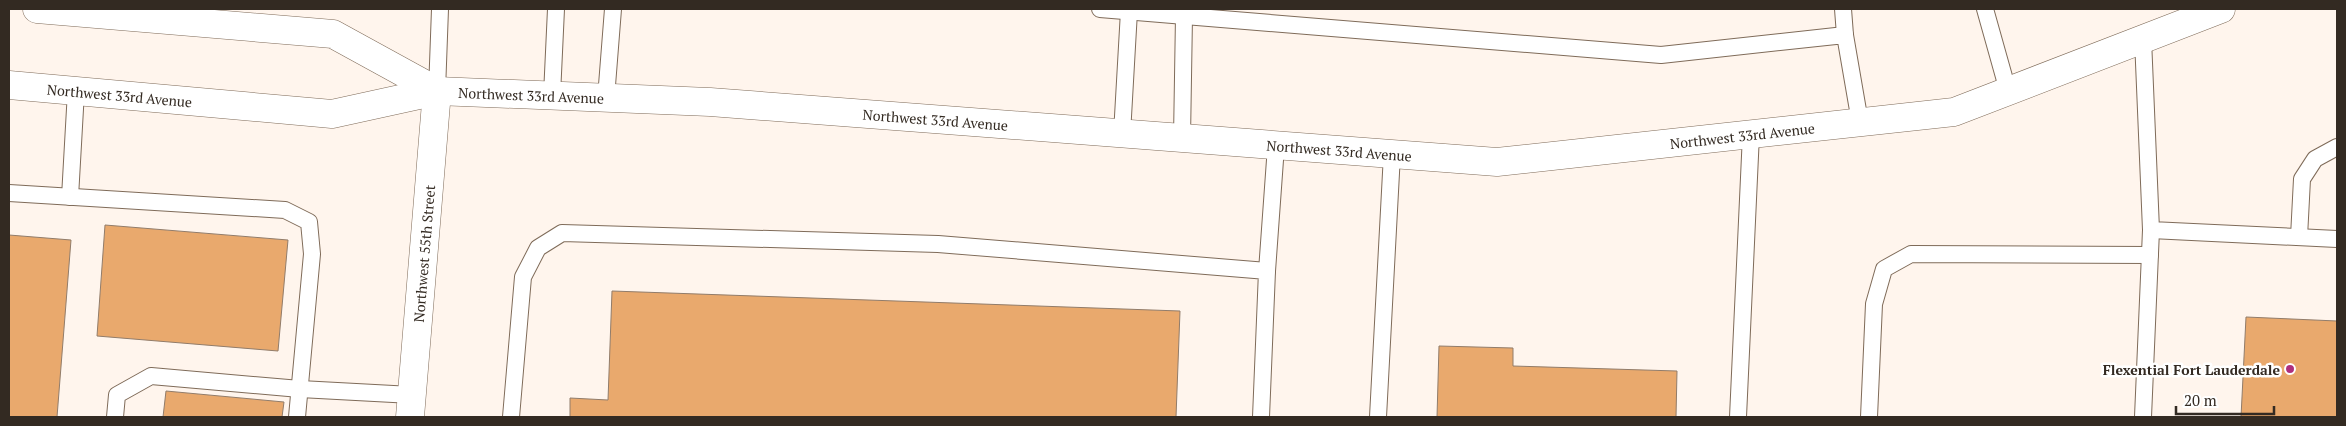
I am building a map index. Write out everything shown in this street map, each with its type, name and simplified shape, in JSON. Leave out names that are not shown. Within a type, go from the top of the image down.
[{"type":"street","name":"Northwest 33rd Avenue","points":[[37,9],[333,34],[437,91]]},
{"type":"street","name":"Northwest 33rd Avenue","points":[[9,86],[332,114],[437,91],[710,102],[1496,162],[1954,112],[2221,9]]},
{"type":"street","name":"Northwest 55th Street","points":[[411,406],[437,91]]},
{"type":"lane","points":[[437,91],[440,9]]},
{"type":"lane","points":[[552,95],[556,9]]},
{"type":"lane","points":[[606,98],[613,9]]},
{"type":"lane","points":[[1100,9],[1184,16],[1211,13],[1661,55],[1845,35]]},
{"type":"lane","points":[[1843,9],[1845,35],[1860,122]]},
{"type":"lane","points":[[1985,9],[2008,91]]},
{"type":"lane","points":[[1122,134],[1129,11]]},
{"type":"lane","points":[[1182,138],[1184,16]]},
{"type":"lane","points":[[2143,39],[2151,230],[2143,417]]},
{"type":"lane","points":[[70,197],[76,91]]},
{"type":"lane","points":[[1738,417],[1751,134]]},
{"type":"lane","points":[[1261,417],[1267,271],[1276,146]]},
{"type":"lane","points":[[2299,238],[2302,179],[2315,159],[2337,147]]},
{"type":"lane","points":[[1378,417],[1392,154]]},
{"type":"lane","points":[[9,193],[285,210],[309,222],[312,254],[297,417]]},
{"type":"lane","points":[[2151,230],[2337,239]]},
{"type":"lane","points":[[511,417],[523,277],[538,248],[562,232],[938,244],[1267,271]]},
{"type":"lane","points":[[1869,417],[1874,304],[1884,269],[1911,254],[2150,255]]},
{"type":"lane","points":[[114,417],[117,394],[151,376],[300,389],[411,406]]},
{"type":"building","points":[[105,225],[288,240],[278,351],[97,336]]},
{"type":"building","points":[[9,235],[71,240],[57,417],[9,417]]},
{"type":"building","points":[[612,291],[1180,311],[1176,417],[570,417],[570,398],[608,400]]},
{"type":"building","name":"Flexential Fort Lauderdale","points":[[2246,317],[2337,321],[2337,417],[2241,417]]},
{"type":"building","points":[[1439,346],[1513,348],[1513,366],[1677,371],[1676,417],[1437,417]]},
{"type":"building","points":[[166,391],[284,402],[282,417],[163,417]]},
{"type":"place","name":"Flexential Fort Lauderdale","points":[[2290,369]]}]
